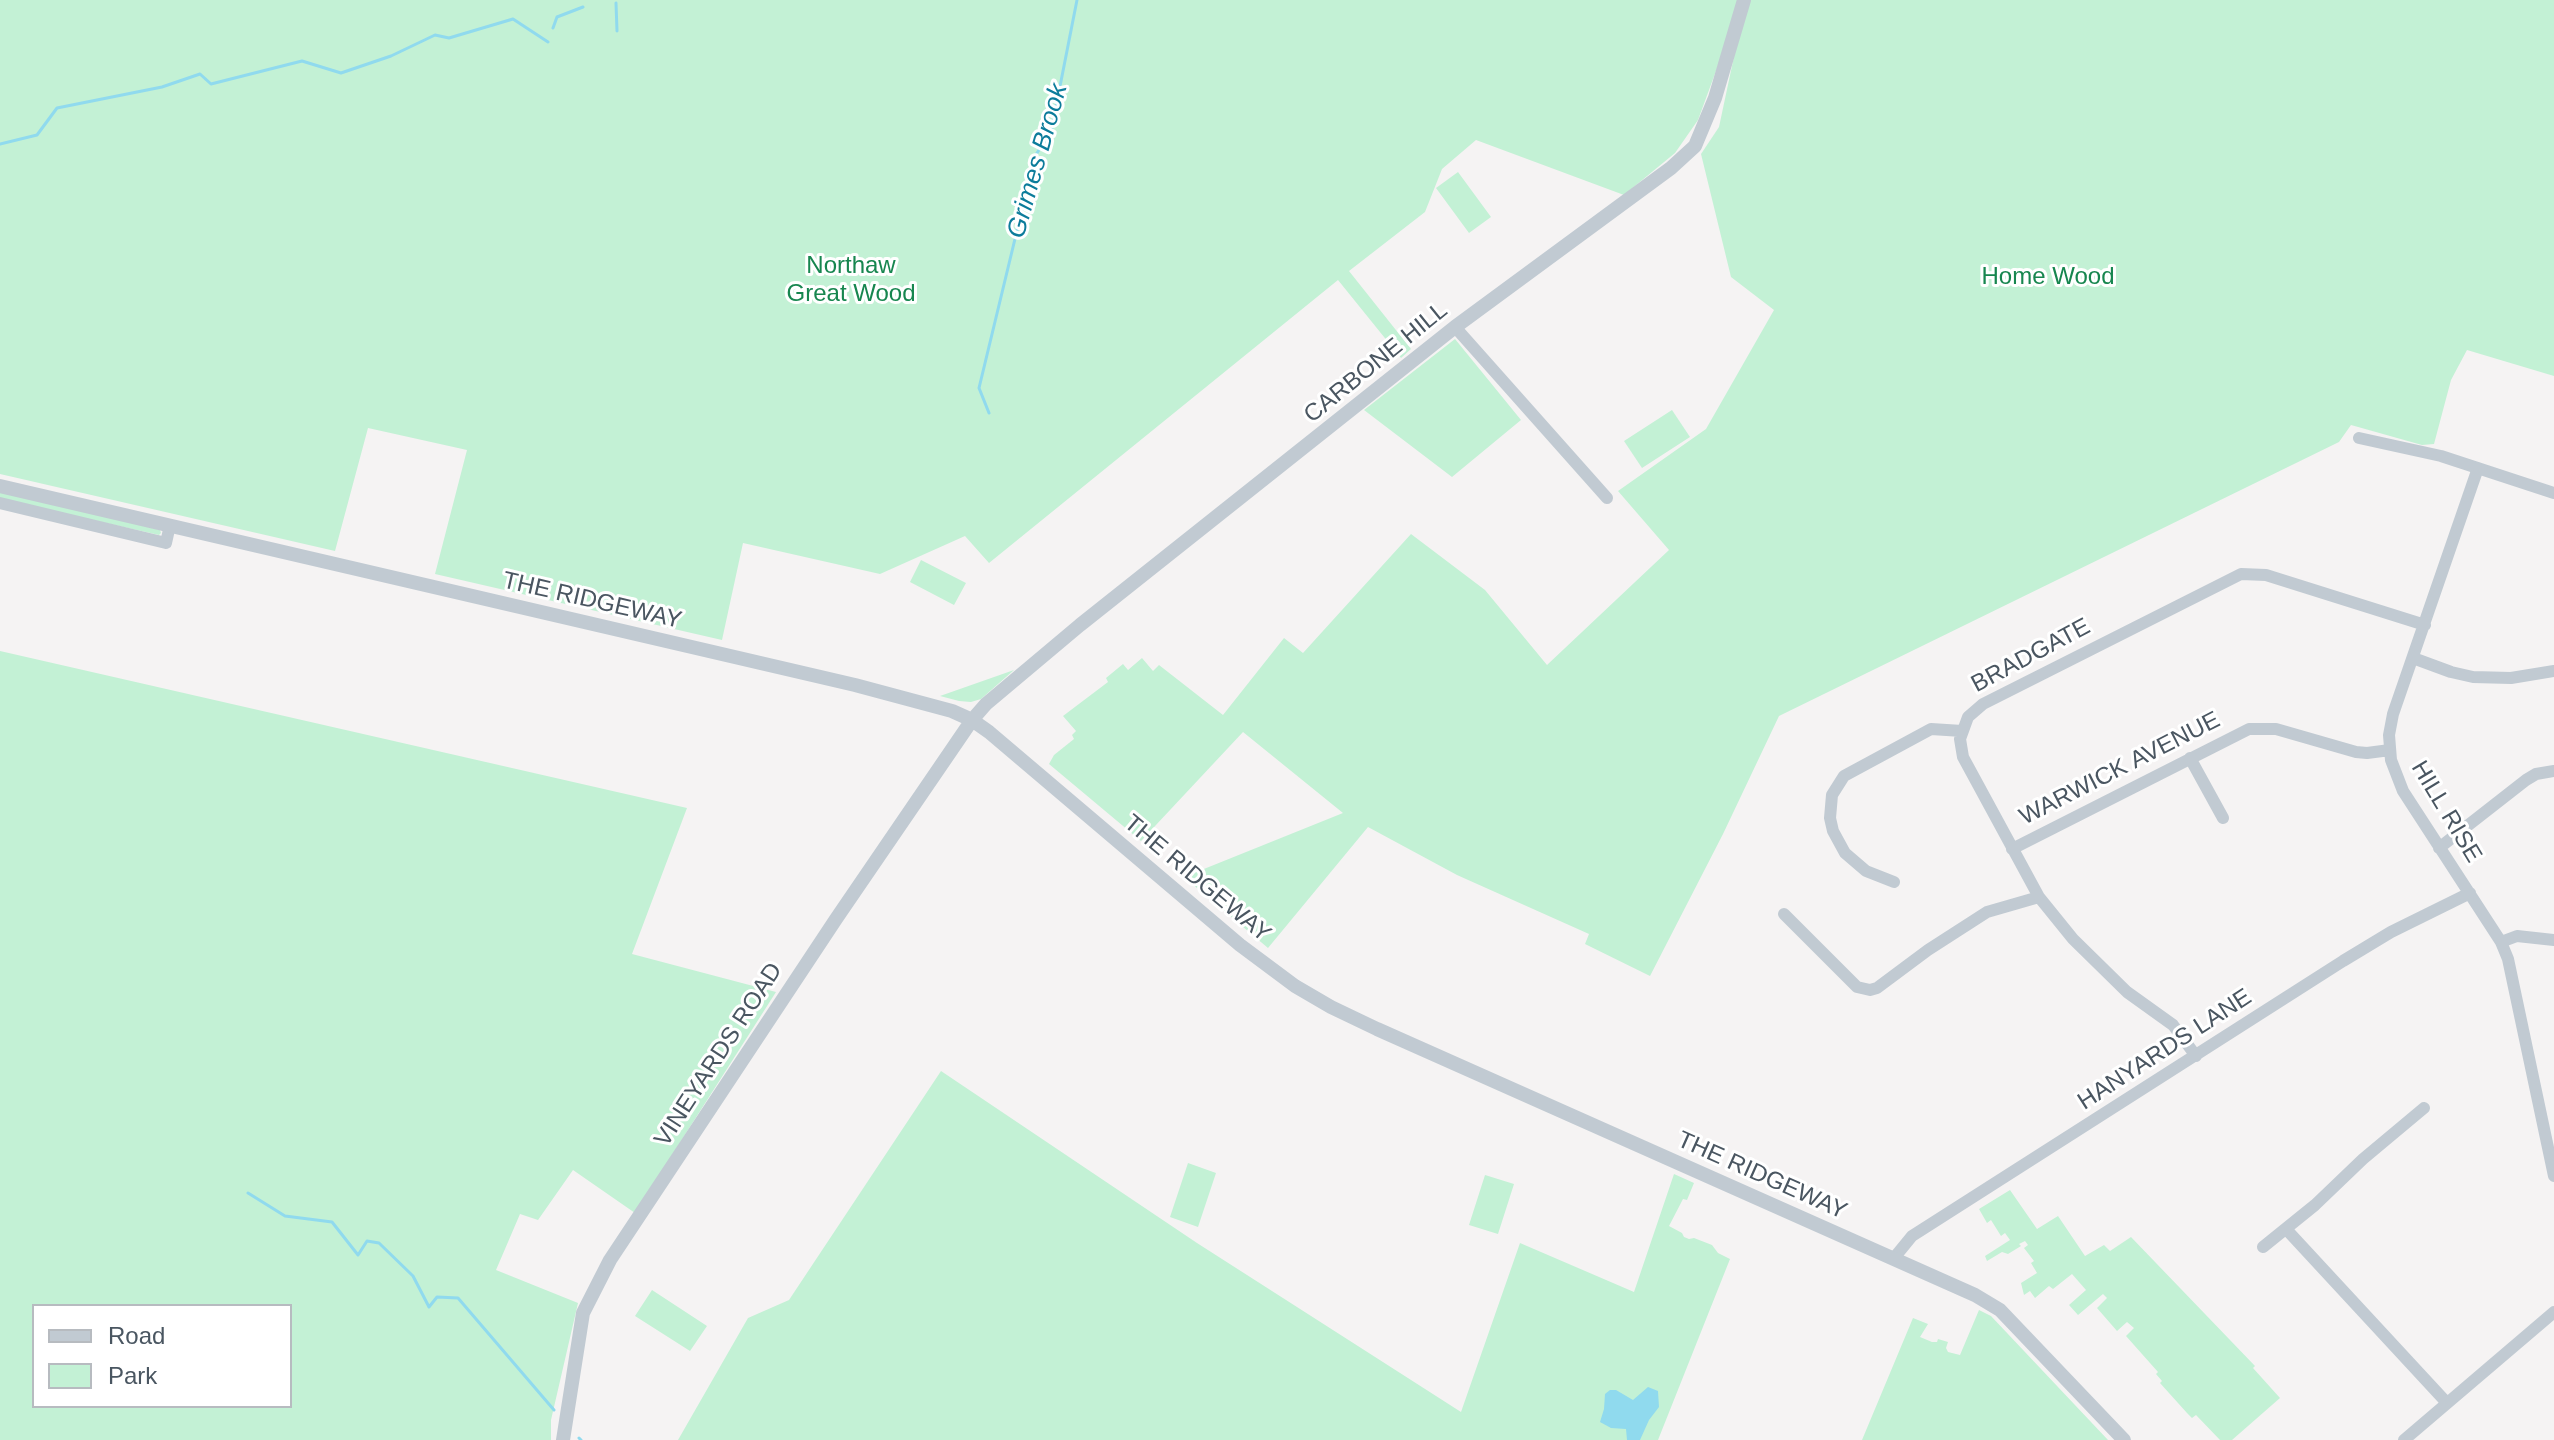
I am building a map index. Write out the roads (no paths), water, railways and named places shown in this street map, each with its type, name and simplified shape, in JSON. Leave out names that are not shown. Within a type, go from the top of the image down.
[{"type":"street","name":"CARBONE HILL","points":[[972,720],[986,704],[1080,625],[1455,327],[1637,195],[1695,146],[1715,98],[1744,0]]},
{"type":"street","points":[[1455,327],[1607,498]]},
{"type":"street","points":[[2359,438],[2441,456],[2554,493]]},
{"type":"street","name":"HILL RISE","points":[[2478,468],[2393,714],[2390,750],[2395,777],[2501,942],[2508,959],[2554,1176]]},
{"type":"street","name":"THE RIDGEWAY","points":[[0,486],[855,685],[952,711],[972,720],[1240,945],[1295,986],[1331,1007],[1975,1295],[2000,1310],[2124,1440]]},
{"type":"street","points":[[0,503],[166,543],[170,525]]},
{"type":"street","name":"BRADGATE","points":[[1962,731],[1968,717],[1983,704],[2241,574],[2266,575],[2425,625]]},
{"type":"street","points":[[2413,658],[2451,672],[2492,678],[2554,671]]},
{"type":"street","name":"VINEYARDS ROAD","points":[[563,1440],[583,1313],[610,1260],[811,955],[972,720]]},
{"type":"street","name":"WARWICK AVENUE","points":[[2012,849],[2240,732],[2258,727],[2276,729],[2356,752],[2390,750]]},
{"type":"street","points":[[1894,882],[1866,871],[1845,853],[1830,818],[1832,795],[1844,776],[1931,729],[1962,731],[1963,757],[2039,897],[2073,939],[2127,992],[2173,1025],[2196,1056]]},
{"type":"street","points":[[2190,758],[2223,818]]},
{"type":"street","points":[[2439,848],[2526,780],[2536,774],[2554,771]]},
{"type":"street","name":"HANYARDS LANE","points":[[1894,1258],[1912,1236],[2391,932],[2470,893]]},
{"type":"street","points":[[1784,914],[1857,987],[1870,990],[1987,912],[2039,897]]},
{"type":"street","points":[[2501,942],[2517,936],[2554,940]]},
{"type":"street","points":[[2263,1247],[2424,1108]]},
{"type":"street","points":[[2286,1229],[2447,1403]]},
{"type":"street","points":[[2404,1440],[2554,1312]]},
{"type":"water","points":[[1648,1387],[1658,1391],[1659,1407],[1640,1440],[1627,1440],[1626,1429],[1611,1428],[1600,1422],[1605,1394],[1610,1390],[1633,1400]]},
{"type":"waterway","name":"Grimes Brook","points":[[989,413],[979,388],[1035,156],[1051,132],[1077,0]]},
{"type":"waterway","points":[[616,3],[617,31]]},
{"type":"waterway","name":"Grimes Brook","points":[[553,28],[557,17],[583,7]]},
{"type":"waterway","name":"Grimes Brook","points":[[0,144],[37,135],[57,108],[162,87],[200,74],[211,84],[302,61],[341,73],[391,56],[435,35],[449,38],[513,19],[548,42]]},
{"type":"waterway","points":[[248,1193],[285,1216],[332,1222],[358,1255],[367,1241],[379,1243],[413,1276],[429,1307],[437,1297],[458,1298],[554,1410]]},
{"type":"park label","name":"Home Wood","points":[[2048,277]]},
{"type":"park label","name":"Northaw Great Wood","points":[[851,280]]}]
